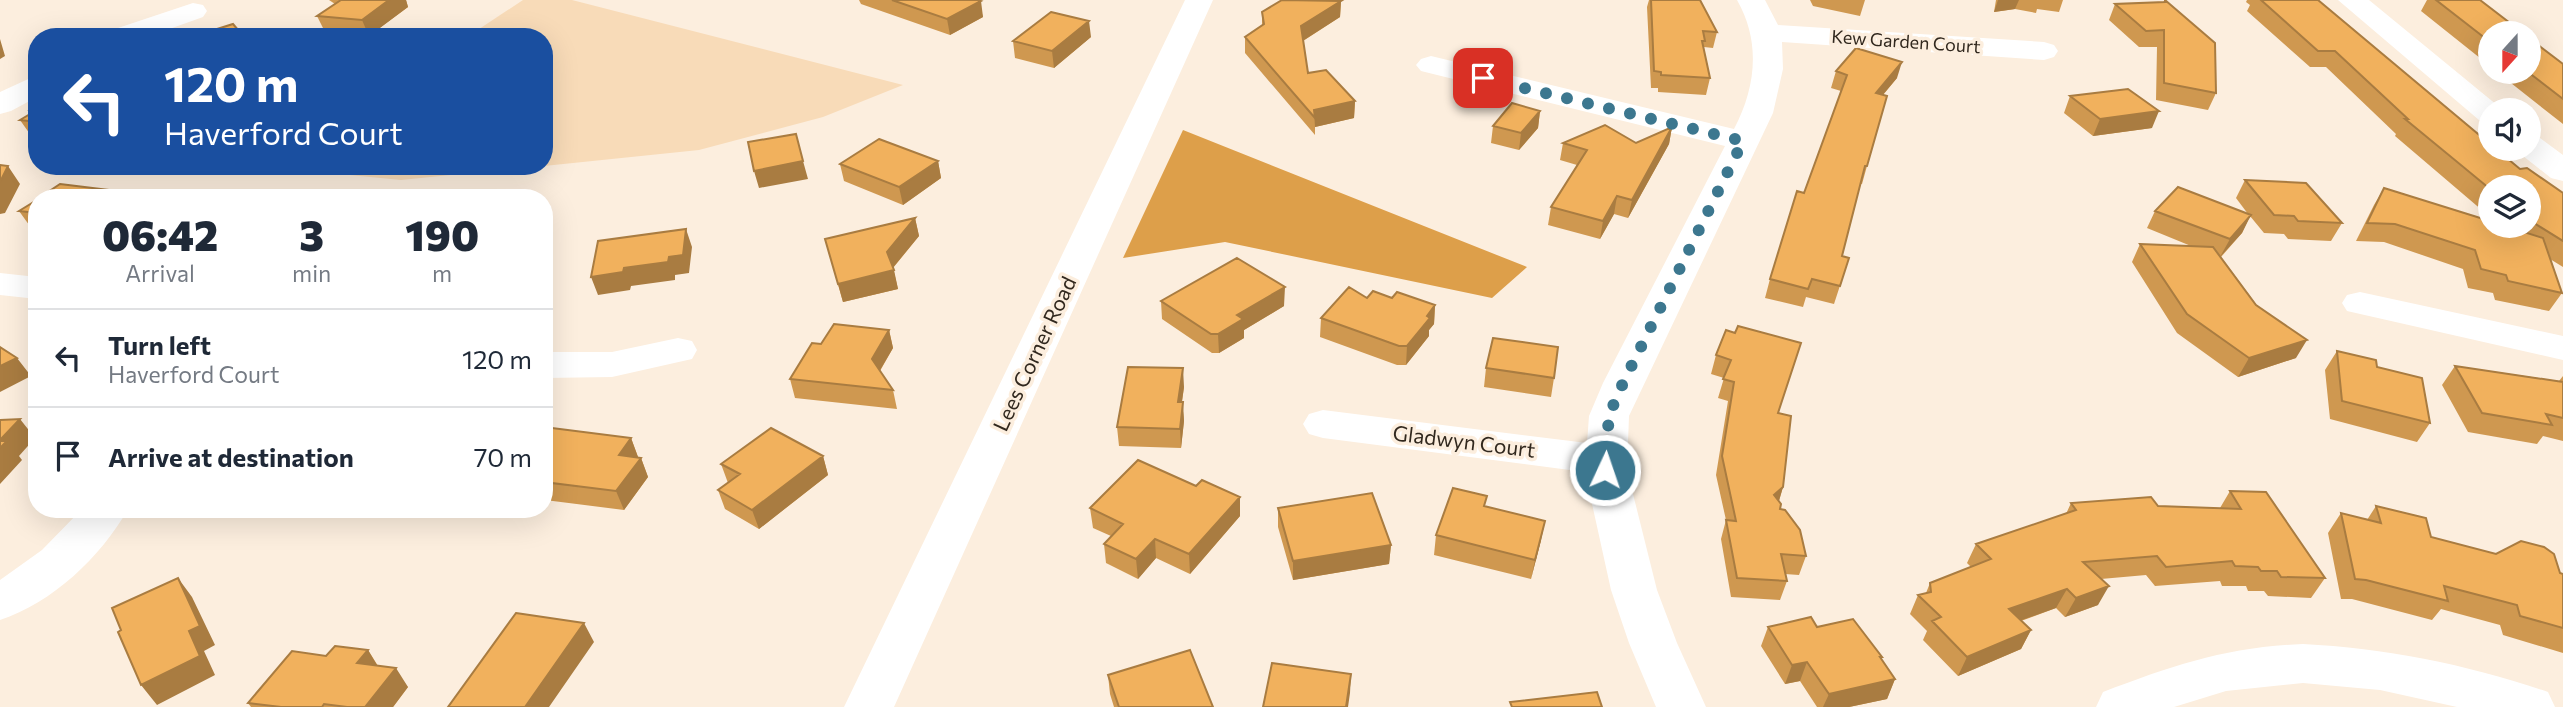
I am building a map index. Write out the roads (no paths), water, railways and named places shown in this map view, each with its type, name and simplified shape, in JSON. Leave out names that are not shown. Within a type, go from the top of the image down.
[{"type":"street","name":"Lees Corner Road","points":[[869,707],[1199,0]]},
{"type":"street","points":[[2352,0],[2478,103]]},
{"type":"street","points":[[145,28],[193,11]]},
{"type":"street","points":[[1681,707],[1653,643],[1634,590],[1605,460],[1609,415],[1758,113],[1765,89],[1770,45],[1760,16]]},
{"type":"street","name":"Kew Garden Court","points":[[1760,16],[2044,51]]},
{"type":"street","points":[[1431,65],[1743,141]]},
{"type":"street","points":[[0,106],[28,89]]},
{"type":"street","points":[[2541,154],[2563,171]]},
{"type":"street","points":[[0,284],[28,287]]},
{"type":"street","points":[[2360,303],[2563,348]]},
{"type":"street","points":[[553,366],[577,368],[616,366],[678,350]]},
{"type":"street","name":"Gladwyn Court","points":[[1324,424],[1605,460]]},
{"type":"street","points":[[0,602],[58,562],[100,518]]},
{"type":"street","points":[[2121,707],[2182,682],[2228,670],[2279,665],[2331,665],[2388,672],[2445,682],[2530,707]]}]
